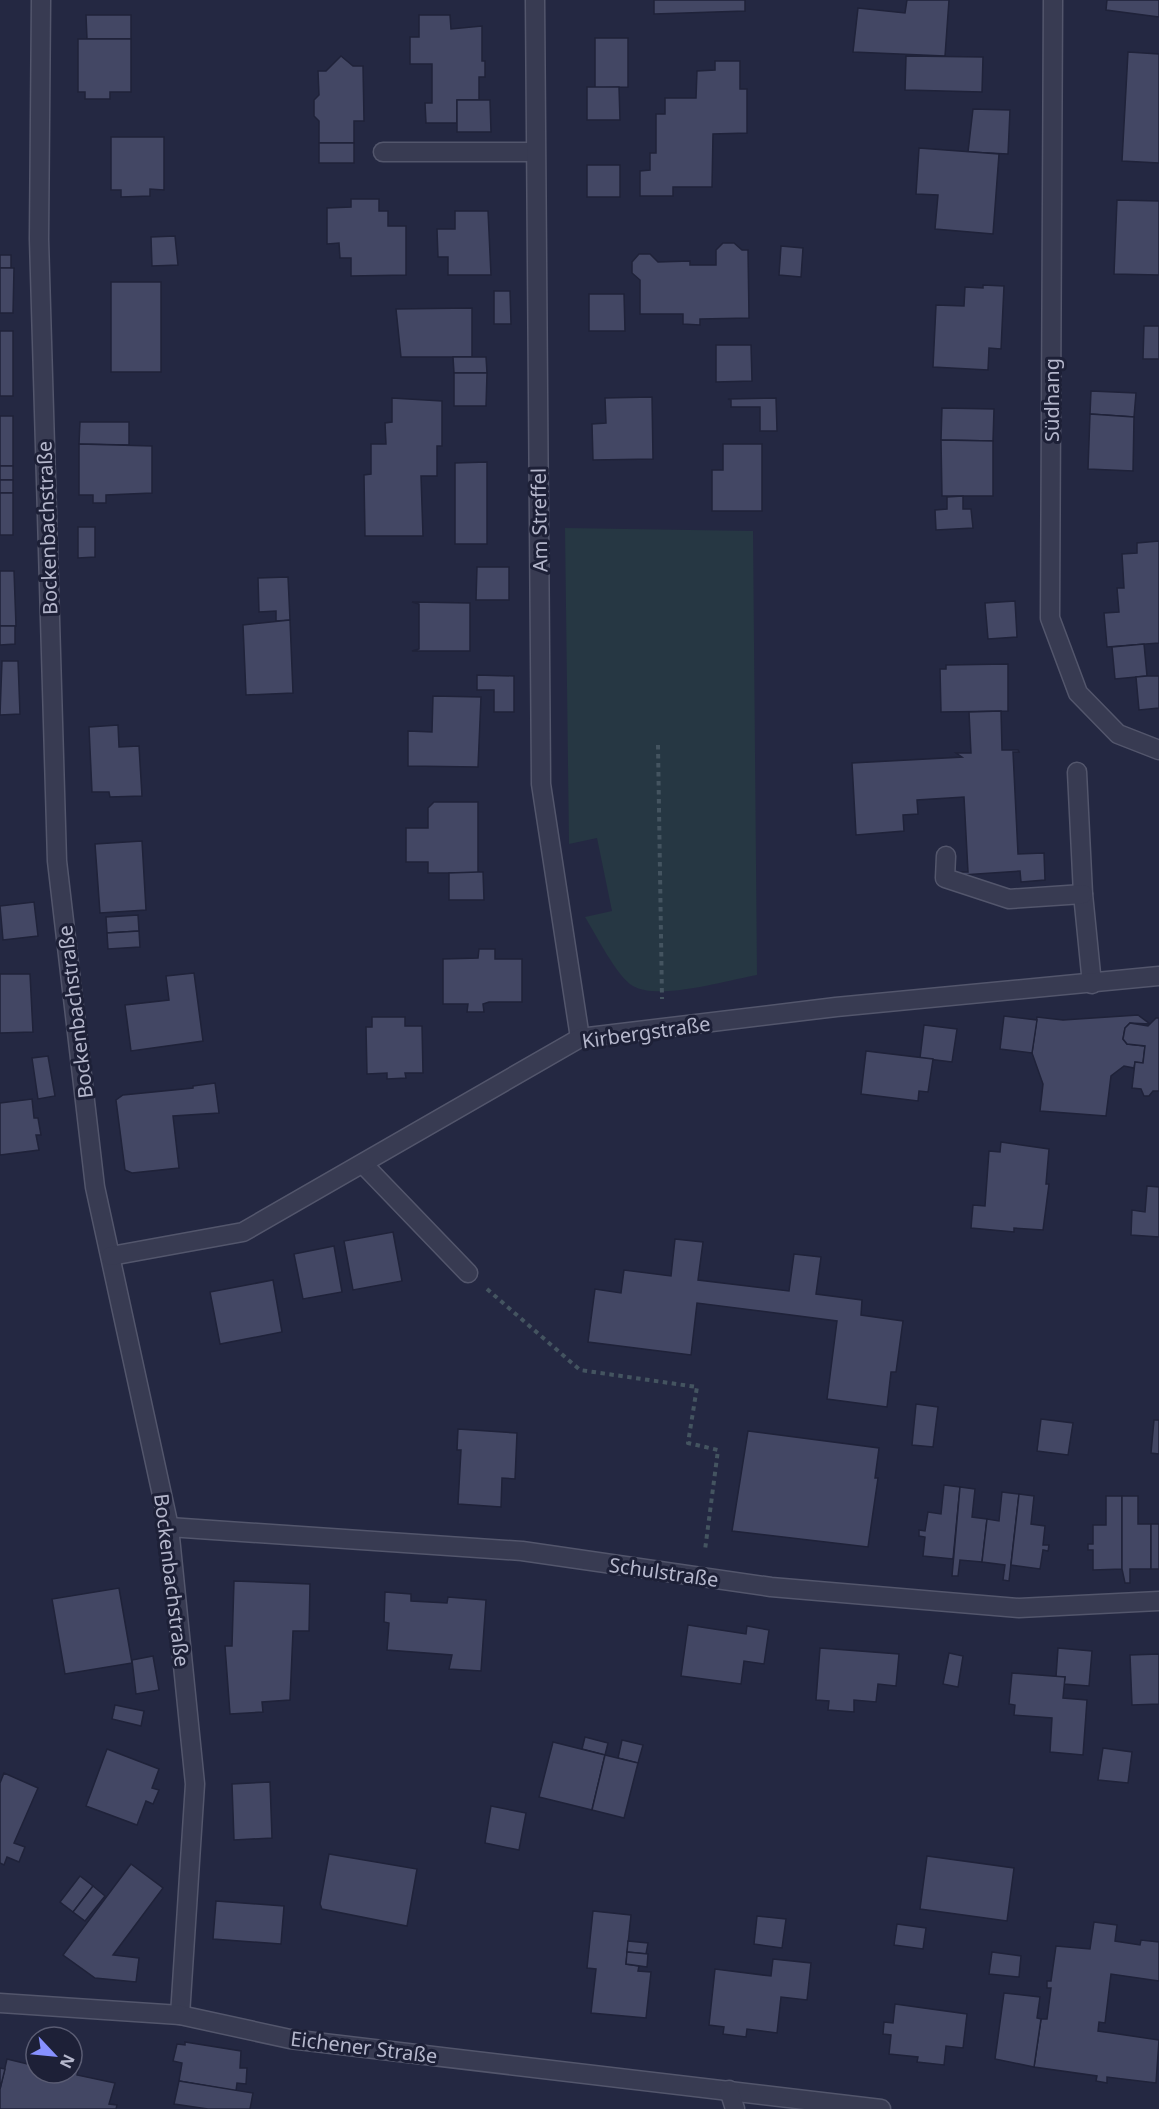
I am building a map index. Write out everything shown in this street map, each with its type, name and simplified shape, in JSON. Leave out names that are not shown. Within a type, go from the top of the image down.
[{"type":"street","name":"Bockenbachstraße","points":[[41,0],[39,239],[57,861],[95,1186],[169,1527],[195,1784],[180,2015]]},
{"type":"street","name":"Am Streffel","points":[[535,0],[542,784],[580,1038]]},
{"type":"street","name":"Südhang","points":[[1053,0],[1050,618],[1078,693],[1118,734],[1159,750]]},
{"type":"street","points":[[383,152],[535,152]]},
{"type":"street","points":[[1077,772],[1083,894],[1092,984]]},
{"type":"street","points":[[946,856],[945,878],[1009,898],[1083,894]]},
{"type":"street","name":"Kirbergstraße","points":[[111,1256],[243,1232],[580,1038],[836,1006],[1159,976]]},
{"type":"street","points":[[363,1164],[468,1273]]},
{"type":"street","name":"Schulstraße","points":[[169,1527],[522,1551],[771,1587],[1019,1608],[1159,1601]]},
{"type":"street","name":"Eichener Straße","points":[[0,2003],[180,2015],[290,2038],[881,2109]]},
{"type":"street","points":[[729,2090],[735,2109]]},
{"type":"path","points":[[658,745],[663,1028]]},
{"type":"path","points":[[468,1273],[580,1370],[698,1387],[688,1443],[718,1450],[701,1577]]},
{"type":"shaded area","points":[[565,528],[753,531],[757,975],[676,990],[644,990],[633,986],[620,974],[585,917],[612,911],[597,838],[569,844]]},
{"type":"building","points":[[654,0],[745,0],[745,11],[654,14]]},
{"type":"building","points":[[907,0],[949,0],[945,56],[853,52],[858,8],[905,13]]},
{"type":"building","points":[[1107,0],[1159,0],[1159,17],[1106,10]]},
{"type":"building","points":[[86,15],[131,15],[131,39],[87,39]]},
{"type":"building","points":[[419,15],[450,15],[451,29],[482,26],[482,61],[485,61],[485,77],[479,77],[479,100],[457,100],[457,123],[426,123],[425,103],[432,103],[432,64],[410,64],[410,37],[419,37]]},
{"type":"building","points":[[595,38],[628,38],[628,87],[595,88]]},
{"type":"building","points":[[78,39],[131,39],[131,92],[110,92],[110,99],[85,99],[85,92],[78,92]]},
{"type":"building","points":[[1128,52],[1159,54],[1159,163],[1122,161]]},
{"type":"building","points":[[341,56],[353,66],[363,66],[364,121],[354,121],[354,143],[319,143],[319,121],[314,116],[314,100],[319,95],[318,71],[326,71]]},
{"type":"building","points":[[906,56],[983,57],[982,92],[905,90]]},
{"type":"building","points":[[715,61],[740,61],[740,89],[747,89],[747,133],[713,134],[712,187],[673,187],[673,196],[640,196],[640,171],[650,170],[650,153],[656,153],[656,114],[665,114],[665,98],[696,98],[697,71],[715,70]]},
{"type":"building","points":[[587,87],[619,87],[620,120],[587,120]]},
{"type":"building","points":[[457,100],[490,100],[491,132],[457,132]]},
{"type":"building","points":[[973,109],[1010,110],[1008,154],[968,152]]},
{"type":"building","points":[[111,137],[164,137],[164,190],[150,189],[150,196],[121,197],[121,190],[111,190]]},
{"type":"building","points":[[319,143],[354,143],[354,163],[319,163]]},
{"type":"building","points":[[919,148],[999,154],[993,234],[935,229],[938,195],[916,194]]},
{"type":"building","points":[[587,165],[620,165],[620,197],[587,197]]},
{"type":"building","points":[[351,199],[379,199],[379,211],[388,211],[388,226],[406,226],[406,275],[351,276],[351,258],[340,258],[339,243],[327,244],[327,208],[351,207]]},
{"type":"building","points":[[1117,200],[1159,201],[1159,275],[1114,274]]},
{"type":"building","points":[[455,211],[488,211],[491,275],[448,275],[448,257],[438,257],[437,229],[455,229]]},
{"type":"building","points":[[175,236],[178,265],[152,266],[151,237]]},
{"type":"building","points":[[723,243],[734,243],[742,250],[748,250],[749,318],[700,319],[700,325],[683,324],[683,314],[640,314],[640,280],[632,273],[632,262],[639,254],[650,254],[658,262],[690,261],[690,265],[716,265],[716,250]]},
{"type":"building","points":[[781,246],[803,248],[801,277],[779,275]]},
{"type":"building","points":[[0,255],[11,255],[11,268],[0,268]]},
{"type":"building","points":[[0,268],[14,268],[13,313],[0,313]]},
{"type":"building","points":[[111,282],[161,282],[161,372],[111,372]]},
{"type":"building","points":[[983,285],[1004,286],[1001,349],[989,348],[988,370],[933,367],[936,305],[964,306],[965,287],[983,288]]},
{"type":"building","points":[[494,291],[510,291],[511,324],[494,324]]},
{"type":"building","points":[[589,294],[624,294],[625,331],[589,331]]},
{"type":"building","points":[[472,308],[472,357],[401,357],[396,309]]},
{"type":"building","points":[[1144,326],[1159,326],[1159,359],[1143,359]]},
{"type":"building","points":[[0,331],[13,331],[13,396],[0,396]]},
{"type":"building","points":[[716,345],[751,345],[752,381],[716,382]]},
{"type":"building","points":[[453,357],[486,357],[487,373],[454,373]]},
{"type":"building","points":[[454,373],[487,373],[486,406],[454,406]]},
{"type":"building","points":[[1091,391],[1136,393],[1134,417],[1090,414]]},
{"type":"building","points":[[652,397],[653,459],[593,460],[592,424],[606,423],[605,398]]},
{"type":"building","points":[[392,398],[442,401],[442,446],[437,446],[437,476],[421,476],[423,536],[365,536],[364,475],[371,474],[371,444],[386,444],[385,423],[392,422]]},
{"type":"building","points":[[776,398],[777,431],[760,431],[760,407],[731,407],[731,400],[728,399]]},
{"type":"building","points":[[942,408],[994,409],[993,441],[941,440]]},
{"type":"building","points":[[1090,414],[1134,417],[1133,471],[1088,469]]},
{"type":"building","points":[[0,416],[13,416],[13,466],[0,466]]},
{"type":"building","points":[[80,422],[129,422],[129,445],[79,444]]},
{"type":"building","points":[[941,440],[993,441],[993,496],[942,496]]},
{"type":"building","points":[[79,444],[152,446],[152,493],[106,495],[106,503],[93,503],[93,495],[79,495]]},
{"type":"building","points":[[723,444],[762,444],[762,511],[712,511],[712,470],[723,470]]},
{"type":"building","points":[[487,462],[487,544],[455,544],[455,463]]},
{"type":"building","points":[[0,466],[13,466],[13,480],[0,480]]},
{"type":"building","points":[[0,480],[13,480],[13,493],[0,493]]},
{"type":"building","points":[[0,493],[13,493],[13,535],[0,535]]},
{"type":"building","points":[[963,496],[963,509],[971,509],[973,528],[936,530],[935,510],[947,509],[947,497]]},
{"type":"building","points":[[78,527],[95,527],[95,557],[78,558]]},
{"type":"building","points":[[1159,541],[1159,643],[1107,647],[1104,613],[1119,612],[1117,588],[1124,588],[1122,554],[1137,553],[1137,543]]},
{"type":"building","points":[[477,567],[509,567],[509,600],[476,600]]},
{"type":"building","points":[[0,571],[14,571],[16,626],[0,626]]},
{"type":"building","points":[[288,577],[290,620],[276,621],[276,611],[259,612],[258,578]]},
{"type":"building","points":[[1015,601],[1017,637],[988,639],[985,603]]},
{"type":"building","points":[[412,602],[470,603],[470,651],[412,651],[419,649],[419,604]]},
{"type":"building","points":[[290,620],[293,693],[246,695],[243,625]]},
{"type":"building","points":[[0,626],[15,626],[15,644],[0,645]]},
{"type":"building","points":[[1144,644],[1147,676],[1115,679],[1112,647]]},
{"type":"building","points":[[2,661],[18,661],[20,714],[0,715]]},
{"type":"building","points":[[1008,664],[1008,711],[941,712],[940,669],[946,669],[946,665]]},
{"type":"building","points":[[477,675],[514,676],[514,712],[494,712],[494,690],[477,690]]},
{"type":"building","points":[[1159,676],[1159,708],[1139,710],[1136,677]]},
{"type":"building","points":[[433,696],[481,697],[478,767],[408,766],[408,731],[432,732]]},
{"type":"building","points":[[1001,711],[1002,750],[1018,750],[1019,752],[1013,752],[1018,854],[1044,853],[1045,880],[1021,882],[1020,871],[962,875],[962,872],[968,872],[964,797],[917,800],[918,814],[903,815],[904,831],[856,835],[852,763],[962,757],[956,753],[971,753],[969,712]]},
{"type":"building","points":[[118,725],[119,747],[139,746],[142,796],[110,797],[109,792],[92,792],[89,727]]},
{"type":"building","points":[[434,802],[478,802],[478,873],[428,873],[428,862],[406,862],[406,828],[428,828],[428,808]]},
{"type":"building","points":[[142,841],[146,910],[100,913],[95,844]]},
{"type":"building","points":[[483,872],[484,900],[449,900],[449,873]]},
{"type":"building","points":[[34,902],[38,936],[3,940],[0,906]]},
{"type":"building","points":[[138,915],[139,931],[107,933],[106,917]]},
{"type":"building","points":[[139,931],[140,947],[108,949],[107,933]]},
{"type":"building","points":[[479,949],[495,949],[495,959],[522,959],[522,1002],[489,1002],[483,1004],[484,1012],[467,1012],[468,1004],[443,1004],[443,959],[478,958]]},
{"type":"building","points":[[194,973],[203,1041],[131,1051],[125,1005],[169,1000],[166,976]]},
{"type":"building","points":[[0,974],[30,974],[33,1032],[0,1033]]},
{"type":"building","points":[[1138,1015],[1150,1024],[1130,1023],[1125,1028],[1123,1039],[1127,1044],[1145,1046],[1143,1063],[1135,1062],[1134,1068],[1124,1066],[1111,1076],[1106,1116],[1040,1111],[1043,1084],[1032,1053],[1037,1017],[1063,1020]]},
{"type":"building","points":[[1004,1016],[1037,1020],[1032,1053],[1000,1049]]},
{"type":"building","points":[[372,1017],[405,1017],[405,1026],[422,1026],[423,1073],[405,1073],[406,1078],[387,1079],[387,1073],[367,1074],[366,1027],[372,1027]]},
{"type":"building","points":[[1159,1018],[1159,1091],[1153,1091],[1149,1096],[1144,1096],[1141,1089],[1132,1088],[1135,1062],[1143,1063],[1145,1046],[1127,1044],[1123,1039],[1125,1028],[1130,1023],[1148,1026]]},
{"type":"building","points":[[924,1025],[957,1029],[952,1062],[920,1058]]},
{"type":"building","points":[[866,1051],[933,1059],[928,1092],[919,1091],[918,1101],[861,1094]]},
{"type":"building","points":[[48,1056],[55,1096],[38,1099],[32,1058]]},
{"type":"building","points":[[215,1083],[219,1113],[173,1116],[179,1168],[132,1173],[125,1170],[116,1100],[123,1095],[193,1088],[193,1086]]},
{"type":"building","points":[[32,1099],[34,1118],[38,1118],[41,1135],[36,1135],[39,1150],[0,1155],[0,1103]]},
{"type":"building","points":[[1001,1142],[1049,1149],[1046,1184],[1049,1184],[1043,1230],[1014,1228],[1014,1232],[971,1228],[973,1205],[985,1206],[989,1151],[1000,1152]]},
{"type":"building","points":[[1147,1186],[1159,1187],[1159,1237],[1131,1235],[1132,1210],[1145,1212]]},
{"type":"building","points":[[393,1232],[402,1281],[353,1290],[344,1241]]},
{"type":"building","points":[[675,1239],[703,1242],[698,1280],[789,1291],[794,1254],[821,1257],[816,1294],[862,1300],[861,1315],[903,1321],[896,1372],[891,1372],[887,1407],[827,1399],[837,1321],[697,1303],[691,1355],[588,1342],[595,1289],[621,1293],[624,1270],[671,1276]]},
{"type":"building","points":[[334,1246],[342,1292],[303,1299],[294,1254]]},
{"type":"building","points":[[273,1280],[282,1332],[220,1344],[210,1292]]},
{"type":"building","points":[[916,1404],[938,1407],[933,1447],[912,1445]]},
{"type":"building","points":[[1041,1419],[1073,1423],[1068,1455],[1037,1451]]},
{"type":"building","points":[[1154,1420],[1159,1420],[1159,1454],[1151,1453]]},
{"type":"building","points":[[458,1429],[517,1433],[515,1479],[502,1478],[501,1507],[458,1504],[461,1450],[457,1450]]},
{"type":"building","points":[[748,1431],[879,1448],[875,1478],[878,1478],[868,1547],[732,1531]]},
{"type":"building","points":[[944,1485],[960,1487],[953,1559],[923,1556],[925,1537],[919,1536],[919,1530],[925,1531],[928,1512],[941,1514]]},
{"type":"building","points":[[960,1487],[975,1489],[972,1517],[987,1519],[982,1562],[960,1560],[958,1576],[952,1576]]},
{"type":"building","points":[[1002,1492],[1019,1494],[1009,1581],[1003,1580],[1005,1565],[982,1562],[987,1519],[999,1521]]},
{"type":"building","points":[[1019,1494],[1034,1496],[1031,1524],[1045,1526],[1043,1545],[1049,1545],[1048,1551],[1043,1550],[1040,1569],[1011,1565]]},
{"type":"building","points":[[1106,1496],[1122,1496],[1122,1569],[1093,1570],[1093,1550],[1088,1550],[1088,1544],[1093,1544],[1093,1525],[1106,1525]]},
{"type":"building","points":[[1122,1496],[1138,1496],[1138,1524],[1151,1524],[1151,1569],[1130,1569],[1130,1583],[1125,1583],[1122,1569]]},
{"type":"building","points":[[1151,1524],[1159,1524],[1159,1569],[1151,1569]]},
{"type":"building","points":[[234,1581],[310,1584],[309,1631],[293,1631],[290,1700],[262,1702],[263,1712],[230,1714],[225,1646],[232,1646]]},
{"type":"building","points":[[119,1588],[132,1663],[65,1674],[52,1599]]},
{"type":"building","points":[[385,1592],[411,1594],[411,1601],[447,1603],[448,1597],[486,1600],[481,1671],[449,1669],[452,1655],[387,1650],[389,1623],[384,1622]]},
{"type":"building","points":[[688,1625],[746,1634],[747,1626],[769,1630],[764,1664],[744,1661],[741,1684],[681,1676]]},
{"type":"building","points":[[820,1648],[899,1654],[896,1686],[878,1684],[876,1702],[854,1700],[854,1712],[828,1710],[829,1701],[816,1700]]},
{"type":"building","points":[[1058,1648],[1092,1651],[1089,1686],[1064,1684],[1065,1677],[1056,1677]]},
{"type":"building","points":[[949,1653],[963,1656],[958,1687],[943,1684]]},
{"type":"building","points":[[1159,1654],[1159,1704],[1132,1705],[1130,1655]]},
{"type":"building","points":[[153,1656],[159,1690],[136,1694],[132,1660]]},
{"type":"building","points":[[1012,1673],[1065,1677],[1063,1698],[1087,1700],[1083,1755],[1050,1752],[1052,1718],[1014,1715],[1015,1705],[1009,1704]]},
{"type":"building","points":[[115,1705],[144,1711],[141,1726],[112,1719]]},
{"type":"building","points":[[585,1737],[608,1743],[605,1755],[582,1749]]},
{"type":"building","points":[[622,1740],[643,1745],[638,1763],[618,1758]]},
{"type":"building","points":[[553,1742],[605,1755],[592,1810],[539,1797]]},
{"type":"building","points":[[1103,1748],[1132,1752],[1128,1783],[1098,1780]]},
{"type":"building","points":[[107,1749],[159,1769],[152,1788],[159,1790],[153,1804],[146,1801],[137,1825],[86,1806]]},
{"type":"building","points":[[605,1755],[638,1763],[624,1818],[592,1810]]},
{"type":"building","points":[[4,1773],[38,1788],[14,1843],[25,1847],[19,1862],[7,1857],[4,1865],[0,1863],[0,1783]]},
{"type":"building","points":[[270,1782],[272,1838],[234,1840],[232,1784]]},
{"type":"building","points":[[491,1806],[526,1813],[519,1850],[485,1843]]},
{"type":"building","points":[[329,1854],[417,1869],[407,1926],[322,1909],[320,1904]]},
{"type":"building","points":[[927,1856],[1014,1868],[1007,1921],[920,1909]]},
{"type":"building","points":[[131,1864],[163,1888],[113,1955],[139,1958],[136,1982],[95,1978],[63,1955]]},
{"type":"building","points":[[80,1876],[93,1886],[73,1912],[60,1902]]},
{"type":"building","points":[[93,1886],[105,1896],[85,1921],[73,1912]]},
{"type":"building","points":[[216,1901],[284,1906],[281,1944],[213,1939]]},
{"type":"building","points":[[593,1911],[631,1915],[626,1964],[639,1966],[638,1971],[651,1972],[646,2018],[591,2013],[596,1969],[587,1968]]},
{"type":"building","points":[[757,1916],[786,1919],[782,1948],[754,1944]]},
{"type":"building","points":[[1094,1922],[1117,1925],[1115,1941],[1140,1945],[1141,1940],[1159,1942],[1159,1981],[1111,1974],[1105,2023],[1099,2022],[1098,2031],[1159,2040],[1156,2083],[1107,2077],[1107,2083],[1096,2081],[1097,2076],[1034,2067],[1041,2019],[1047,2019],[1051,1988],[1047,1988],[1047,1981],[1051,1981],[1056,1946],[1090,1949]]},
{"type":"building","points":[[897,1924],[926,1928],[923,1949],[894,1945]]},
{"type":"building","points":[[628,1941],[648,1943],[646,1954],[627,1952]]},
{"type":"building","points":[[627,1952],[648,1954],[647,1967],[626,1964]]},
{"type":"building","points":[[992,1952],[1021,1956],[1019,1977],[989,1974]]},
{"type":"building","points":[[773,1959],[811,1963],[807,2000],[781,1997],[777,2033],[747,2029],[746,2037],[723,2034],[724,2027],[709,2025],[715,1969],[771,1976]]},
{"type":"building","points":[[1004,1993],[1040,1997],[1037,2018],[1041,2019],[1034,2067],[995,2059]]},
{"type":"building","points":[[895,2004],[967,2014],[963,2048],[946,2046],[944,2065],[917,2062],[918,2057],[889,2054],[891,2035],[883,2034],[884,2022],[893,2023]]},
{"type":"building","points":[[185,2042],[241,2051],[240,2068],[247,2068],[246,2084],[237,2083],[236,2091],[179,2081],[182,2063],[173,2061],[177,2044],[185,2045]]},
{"type":"building","points":[[7,2059],[24,2063],[24,2085],[84,2085],[84,2076],[115,2083],[109,2104],[117,2105],[116,2109],[0,2109],[0,2089]]},
{"type":"building","points":[[0,2068],[5,2069],[0,2089]]},
{"type":"building","points":[[179,2081],[253,2093],[250,2109],[208,2109],[174,2104]]}]
